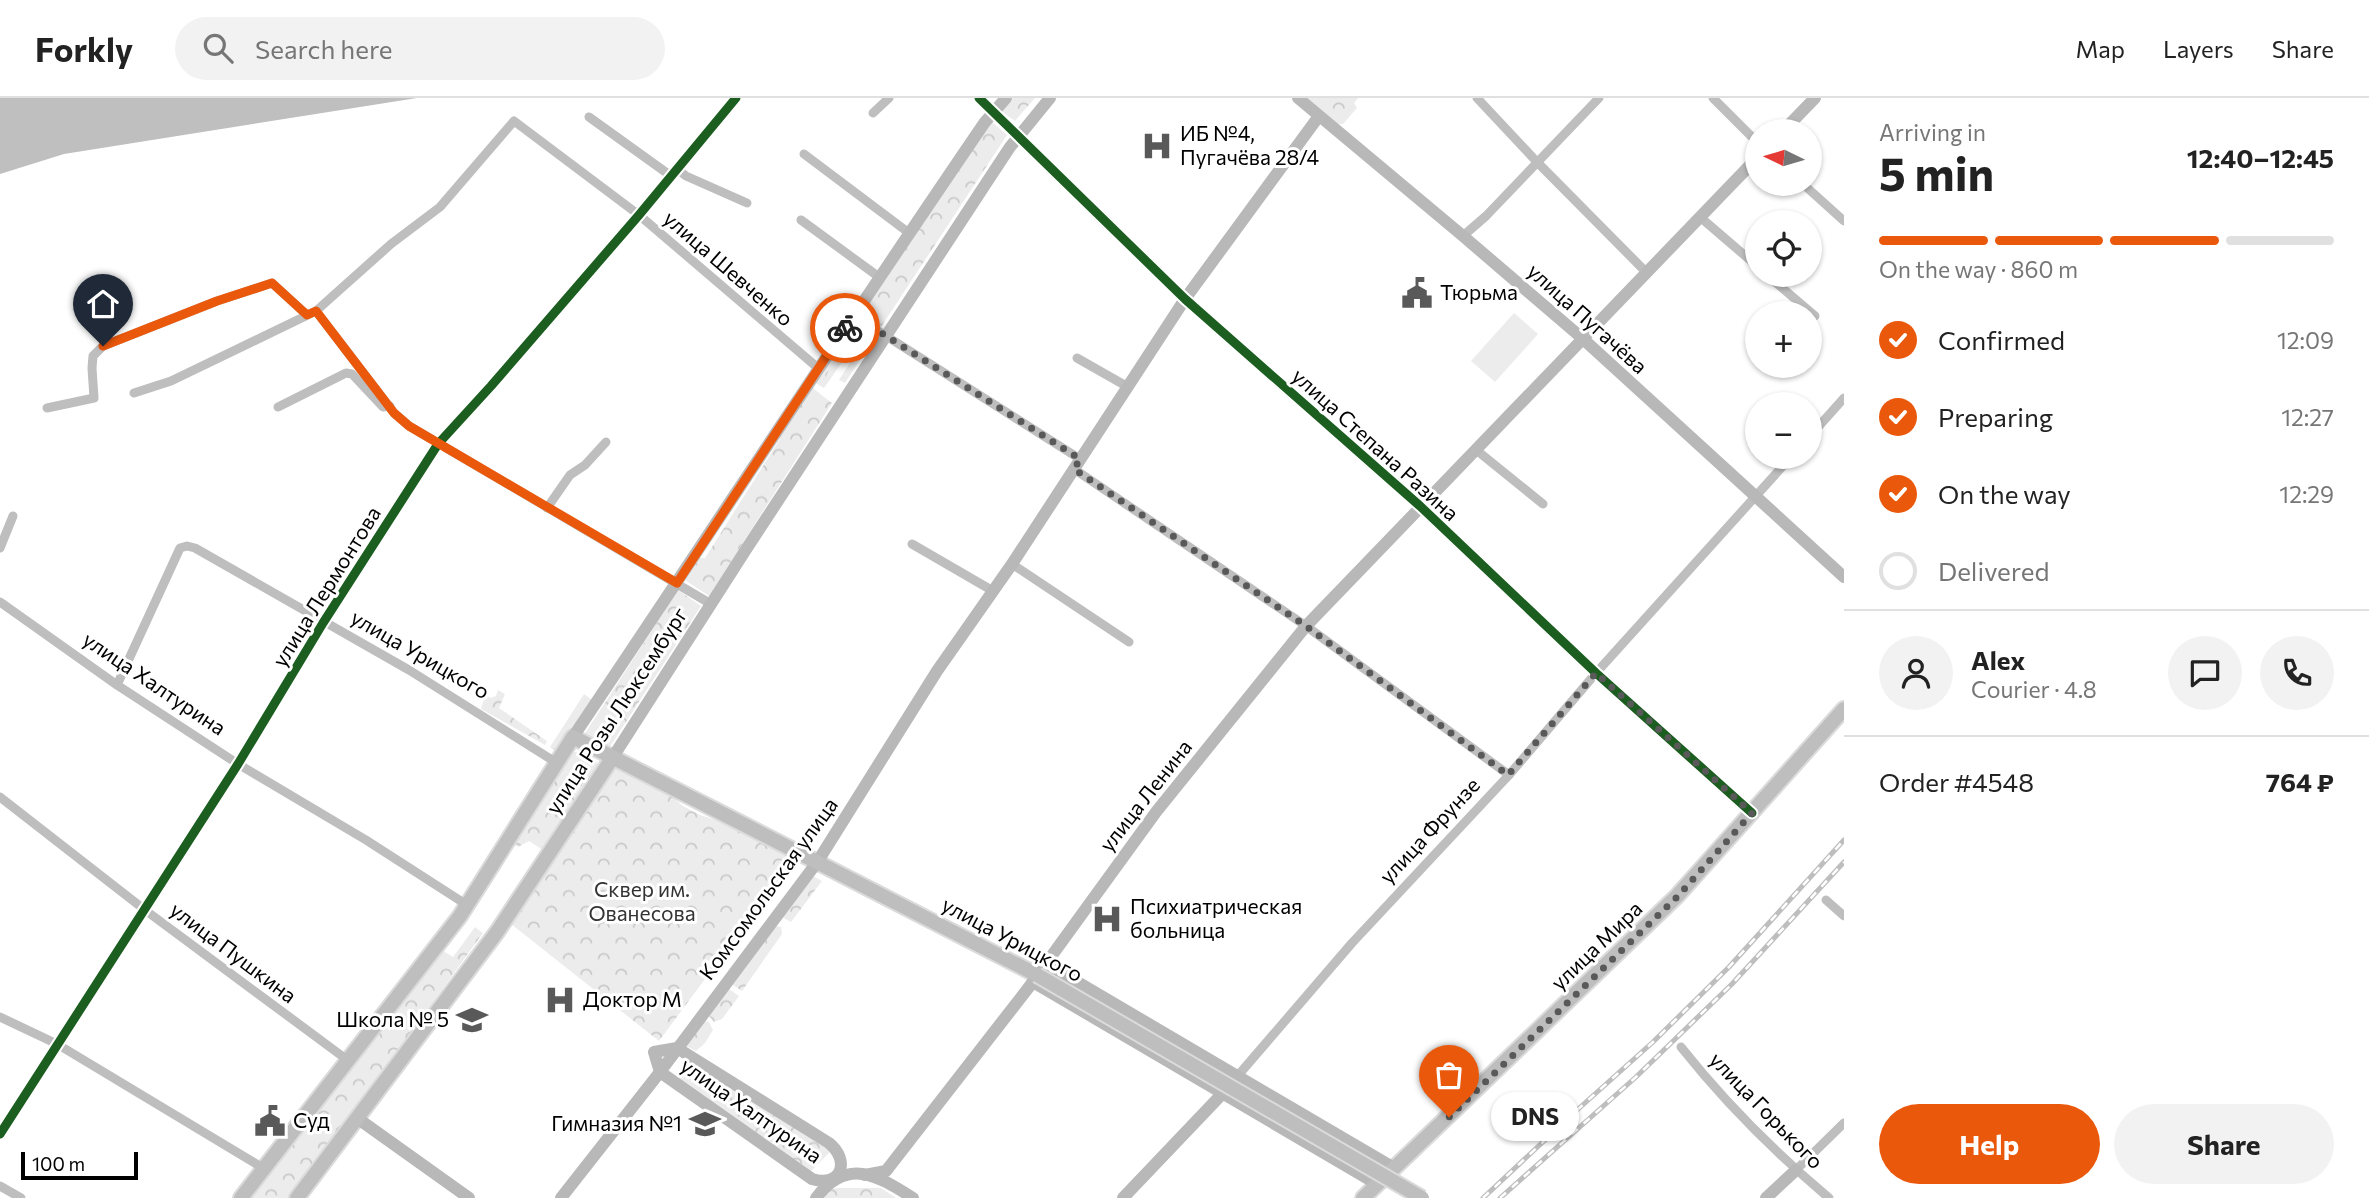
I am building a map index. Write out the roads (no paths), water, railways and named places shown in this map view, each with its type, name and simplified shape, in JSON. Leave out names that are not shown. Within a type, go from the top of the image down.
[{"type":"main road","name":"улица Степана Разина","points":[[979,98],[1185,299],[1420,506],[1596,673],[1752,813]]},
{"type":"main road","name":"улица Розы Люксембург","points":[[241,1198],[467,905],[573,737],[853,315],[993,111],[1006,98]]},
{"type":"main road","name":"улица Розы Люксембург","points":[[298,1198],[497,932],[886,335],[1019,135],[1050,98]]},
{"type":"main road","name":"улица Пугачёва","points":[[1298,98],[1582,338],[1844,577]]},
{"type":"main road","points":[[1795,119],[1815,98]]},
{"type":"main road","name":"Комсомольская улица","points":[[677,1048],[818,860],[937,671],[1012,564],[1185,299],[1319,116]]},
{"type":"main road","name":"улица Ленина","points":[[865,1175],[886,1171],[1038,973],[1156,812],[1306,626],[1745,170]]},
{"type":"main road","name":"улица Мира","points":[[1363,1198],[1678,896],[1844,709]]},
{"type":"main road","name":"улица Урицкого","points":[[573,737],[1238,1076],[1394,1168]]},
{"type":"main road","name":"улица Урицкого","points":[[1038,973],[1223,1093],[1377,1184]]},
{"type":"main road","name":"улица Урицкого","points":[[1038,973],[1422,1198]]},
{"type":"main road","name":"улица Халтурина","points":[[677,1048],[829,1143],[838,1151],[842,1161],[841,1167],[829,1183],[812,1179],[660,1072],[654,1052],[677,1048]]},
{"type":"main road","points":[[561,1198],[660,1072]]},
{"type":"main road","name":"улица Фрунзе","points":[[1123,1198],[1223,1093]]},
{"type":"main road","points":[[357,1118],[468,1198]]},
{"type":"main road","points":[[1766,1198],[1796,1170]]},
{"type":"main road","name":"улица Халтурина","points":[[829,1183],[846,1175],[865,1175],[885,1180],[913,1198]]},
{"type":"main road","points":[[816,1198],[829,1183]]},
{"type":"street","name":"улица Лермонтова","points":[[0,1134],[238,764],[323,623],[438,444],[499,378],[736,98]]},
{"type":"street","points":[[873,113],[890,98]]},
{"type":"street","points":[[1477,98],[1646,272]]},
{"type":"street","points":[[1464,236],[1599,98]]},
{"type":"street","points":[[1713,98],[1745,130]]},
{"type":"street","points":[[589,117],[674,173],[747,203]]},
{"type":"street","name":"улица Шевченко","points":[[311,313],[391,244],[440,207],[514,121],[639,215],[818,368]]},
{"type":"street","points":[[804,154],[909,233]]},
{"type":"street","points":[[1816,196],[1844,221]]},
{"type":"street","points":[[1700,217],[1745,256]]},
{"type":"street","points":[[801,220],[879,277]]},
{"type":"street","points":[[47,408],[94,398],[93,356],[103,346],[272,283],[311,313],[409,426],[712,604]]},
{"type":"street","points":[[1781,287],[1797,301]]},
{"type":"street","points":[[134,393],[171,381],[311,313]]},
{"type":"street","points":[[853,315],[1077,464],[1306,626],[1508,775]]},
{"type":"street","points":[[1077,358],[1128,387]]},
{"type":"street","points":[[278,407],[346,373],[352,374],[383,407],[390,406]]},
{"type":"street","points":[[1822,423],[1844,398]]},
{"type":"street","points":[[547,508],[570,475],[585,465],[606,442]]},
{"type":"street","points":[[1475,449],[1543,505]]},
{"type":"street","name":"улица Фрунзе","points":[[1223,1093],[1352,943],[1508,775],[1780,469]]},
{"type":"street","points":[[0,548],[13,516]]},
{"type":"street","points":[[912,544],[993,591]]},
{"type":"street","name":"улица Урицкого","points":[[117,685],[180,548],[187,546],[195,548],[451,695],[556,763]]},
{"type":"street","points":[[1012,564],[1129,642]]},
{"type":"street","name":"улица Халтурина","points":[[0,602],[117,685],[238,764],[366,840],[467,905]]},
{"type":"street","name":"улица Пушкина","points":[[0,797],[145,910],[346,1059]]},
{"type":"street","points":[[1826,900],[1844,916]]},
{"type":"street","points":[[0,1017],[57,1044],[263,1168]]},
{"type":"street","name":"улица Горького","points":[[1681,1046],[1796,1170],[1829,1198]]},
{"type":"street","points":[[1796,1170],[1844,1123]]},
{"type":"street","points":[[0,1186],[21,1198]]},
{"type":"railway","points":[[1483,1198],[1653,1042],[1729,967],[1844,840]]},
{"type":"railway","points":[[1500,1198],[1636,1077],[1732,984],[1844,862]]},
{"type":"place","name":"ИБ №4, Пугачёва 28/4","points":[[1157,146]]},
{"type":"place","name":"Тюрьма","points":[[1417,293]]},
{"type":"place","name":"Психиатрическая больница","points":[[1107,919]]},
{"type":"place","name":"Доктор М","points":[[560,1000]]},
{"type":"place","name":"Школа № 5","points":[[472,1020]]},
{"type":"place","name":"DNS","points":[[1449,1117]]},
{"type":"place","name":"Суд","points":[[270,1121]]},
{"type":"place","name":"Гимназия №1","points":[[705,1124]]},
{"type":"park label","name":"Сквер им. Ованесова","points":[[642,902]]}]
